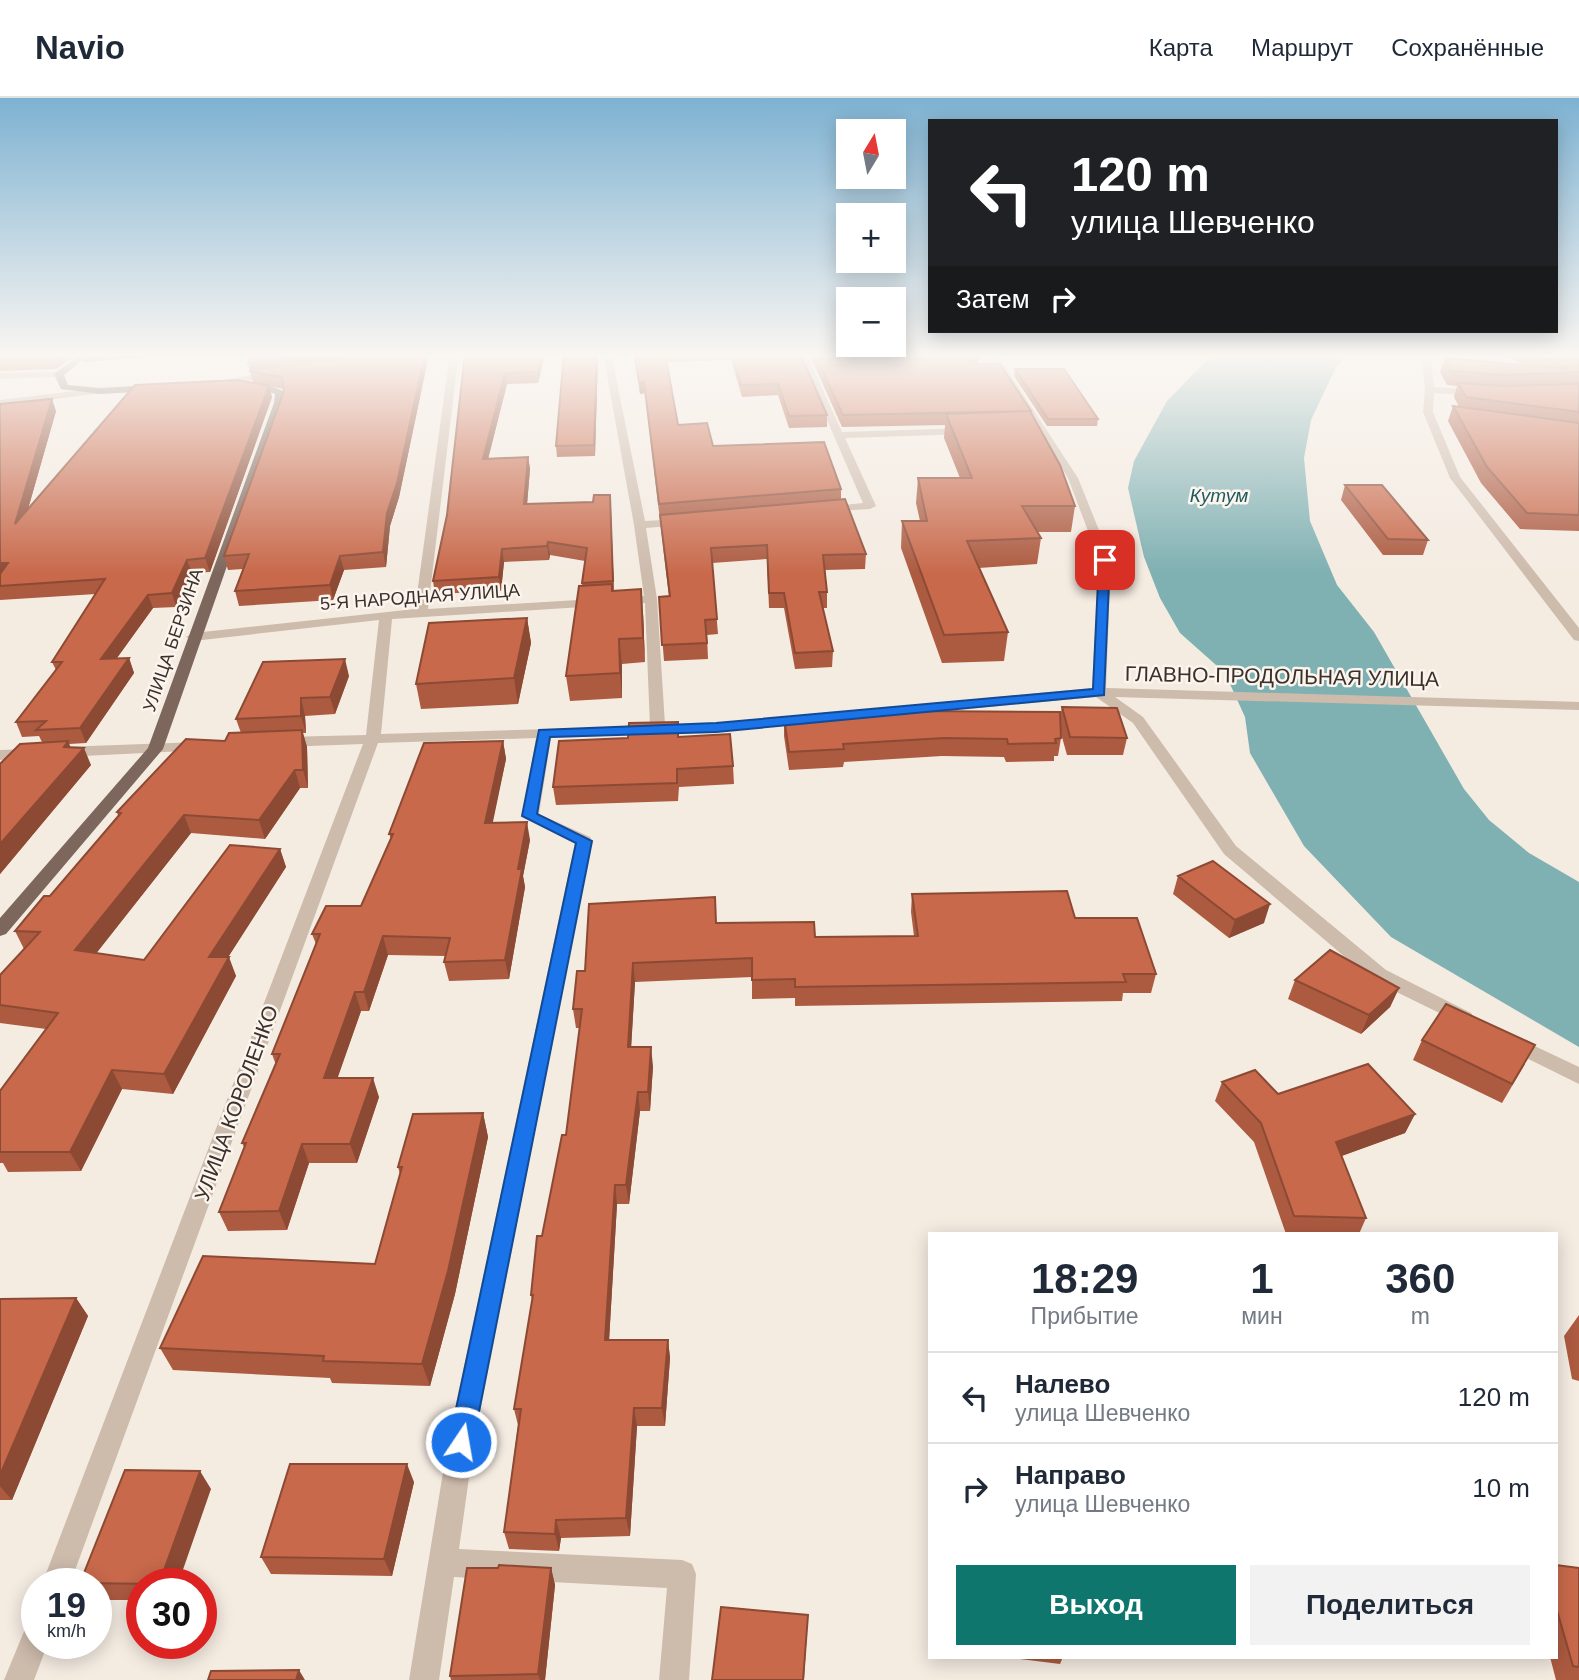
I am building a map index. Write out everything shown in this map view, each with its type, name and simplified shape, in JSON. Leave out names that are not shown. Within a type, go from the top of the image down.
[{"type":"main road","name":"УЛИЦА БЕРЗИНА","points":[[0,930],[155,749],[270,427]]},
{"type":"street","points":[[421,613],[445,427]]},
{"type":"street","points":[[621,427],[651,599],[658,731]]},
{"type":"street","points":[[816,511],[870,506],[835,427]]},
{"type":"street","points":[[1435,427],[1455,478],[1579,637]]},
{"type":"street","points":[[1029,429],[1043,429],[1073,478],[1105,560],[1099,692],[1138,720],[1230,850],[1379,975],[1579,1076]]},
{"type":"street","points":[[839,435],[975,431]]},
{"type":"street","points":[[640,525],[694,521]]},
{"type":"street","name":"5-Я НАРОДНАЯ УЛИЦА","points":[[193,637],[386,615],[651,599]]},
{"type":"street","name":"УЛИЦА КОРОЛЕНКО","points":[[62,1568],[373,737],[386,615]]},
{"type":"street","name":"ГЛАВНО-ПРОДОЛЬНАЯ УЛИЦА","points":[[264,743],[373,737],[658,731],[1099,692],[1579,706]]},
{"type":"street","points":[[424,1680],[461,1442],[584,841],[530,816],[544,733]]},
{"type":"street","points":[[0,755],[210,746]]},
{"type":"street","points":[[442,1562],[682,1574],[674,1680]]},
{"type":"street","points":[[19,1680],[27,1659]]},
{"type":"water","name":"Кутум","points":[[1153,427],[1310,427],[1304,458],[1310,521],[1337,585],[1374,632],[1464,789],[1489,820],[1529,853],[1579,882],[1579,1047],[1391,937],[1304,846],[1250,753],[1245,717],[1225,673],[1180,633],[1160,598],[1144,557],[1128,488],[1134,461]]},
{"type":"building","points":[[0,427],[44,427],[15,524],[99,427],[254,427],[205,558],[187,560],[172,593],[148,595],[101,659],[129,658],[80,728],[36,730],[46,721],[16,722],[62,662],[52,662],[105,579],[0,586],[0,574],[8,563],[0,563]]},
{"type":"building","points":[[271,427],[409,427],[397,483],[387,513],[383,552],[340,556],[330,585],[235,591],[249,554],[224,556]]},
{"type":"building","points":[[457,427],[491,427],[483,459],[528,457],[524,504],[593,502],[594,495],[610,495],[613,581],[582,583],[587,548],[548,542],[547,546],[502,549],[499,577],[433,581],[447,515]]},
{"type":"building","points":[[558,427],[595,427],[594,445],[556,446]]},
{"type":"building","points":[[650,427],[708,427],[713,446],[824,442],[841,489],[659,504]]},
{"type":"building","points":[[951,427],[1039,427],[1060,465],[1075,506],[1022,506],[1041,538],[967,541],[1008,632],[944,635],[902,521],[927,521],[918,478],[972,478]]},
{"type":"building","points":[[1465,427],[1579,427],[1579,515],[1527,513],[1487,467]]},
{"type":"building","points":[[1345,485],[1382,485],[1428,540],[1388,539]]},
{"type":"building","points":[[845,499],[866,554],[823,555],[827,592],[819,592],[833,651],[795,653],[784,593],[769,593],[767,545],[711,548],[717,619],[705,620],[707,643],[662,645],[659,597],[670,596],[660,515]]},
{"type":"building","points":[[612,584],[612,591],[641,589],[643,638],[619,639],[620,673],[566,676],[579,586]]},
{"type":"building","points":[[527,618],[514,678],[416,684],[429,623]]},
{"type":"building","points":[[345,659],[330,697],[301,698],[301,716],[236,719],[263,662]]},
{"type":"building","points":[[1062,707],[1117,708],[1127,738],[1070,737]]},
{"type":"building","points":[[917,711],[1060,712],[1061,738],[1055,739],[1056,743],[1008,744],[1007,739],[944,738],[843,744],[844,749],[789,752],[784,718]]},
{"type":"building","points":[[678,722],[678,737],[730,734],[733,766],[677,769],[677,783],[553,787],[559,741],[628,738],[629,723]]},
{"type":"building","points":[[302,730],[303,770],[295,770],[259,820],[184,815],[75,950],[144,960],[230,845],[280,849],[209,957],[229,957],[164,1074],[112,1070],[70,1152],[0,1152],[0,1091],[58,1013],[0,1005],[0,975],[40,932],[15,931],[44,896],[50,896],[121,813],[117,812],[186,739],[225,741],[229,733]]},
{"type":"building","points":[[68,741],[64,747],[84,748],[0,844],[0,764],[20,744]]},
{"type":"building","points":[[503,741],[485,823],[527,822],[518,869],[522,869],[505,960],[444,962],[450,938],[383,936],[364,992],[355,992],[324,1078],[373,1078],[350,1144],[302,1144],[279,1211],[219,1212],[246,1143],[242,1143],[280,1054],[272,1054],[320,934],[312,934],[326,906],[361,906],[393,834],[389,834],[424,743]]},
{"type":"building","points":[[1213,861],[1270,904],[1235,920],[1178,876]]},
{"type":"building","points":[[1067,891],[1075,918],[1137,918],[1156,974],[1123,974],[1126,982],[795,987],[795,979],[752,980],[752,958],[633,963],[628,1047],[651,1047],[648,1092],[638,1092],[626,1185],[615,1185],[605,1340],[668,1340],[662,1408],[634,1408],[626,1518],[556,1520],[555,1534],[504,1532],[521,1409],[514,1409],[533,1295],[537,1236],[542,1236],[562,1135],[566,1135],[582,1009],[573,1009],[577,971],[585,971],[589,904],[715,897],[716,923],[814,922],[815,937],[918,936],[912,894]]},
{"type":"building","points":[[1330,950],[1399,988],[1369,1015],[1295,980]]},
{"type":"building","points":[[1446,1004],[1535,1045],[1512,1084],[1422,1040]]},
{"type":"building","points":[[1368,1064],[1415,1114],[1336,1142],[1366,1218],[1294,1216],[1261,1123],[1222,1082],[1255,1070],[1278,1094]]},
{"type":"building","points":[[483,1113],[448,1271],[422,1364],[323,1361],[324,1356],[160,1348],[203,1256],[375,1264],[402,1167],[398,1167],[413,1114]]},
{"type":"building","points":[[76,1298],[0,1475],[0,1299]]},
{"type":"building","points":[[290,1464],[407,1464],[384,1559],[261,1557]]},
{"type":"building","points":[[125,1470],[200,1471],[165,1568],[126,1568],[126,1584],[112,1583],[112,1568],[86,1568]]},
{"type":"building","points":[[499,1565],[551,1568],[538,1674],[450,1676],[467,1568],[498,1568]]},
{"type":"building","points":[[1558,1565],[1579,1568],[1579,1667],[1573,1666],[1558,1614]]},
{"type":"building","points":[[721,1607],[808,1615],[803,1680],[712,1680]]},
{"type":"building","points":[[299,1670],[296,1680],[208,1680],[211,1671]]},
{"type":"route","points":[[461,1442],[584,841],[530,816],[544,733],[716,727],[1099,692],[1105,560]]}]
